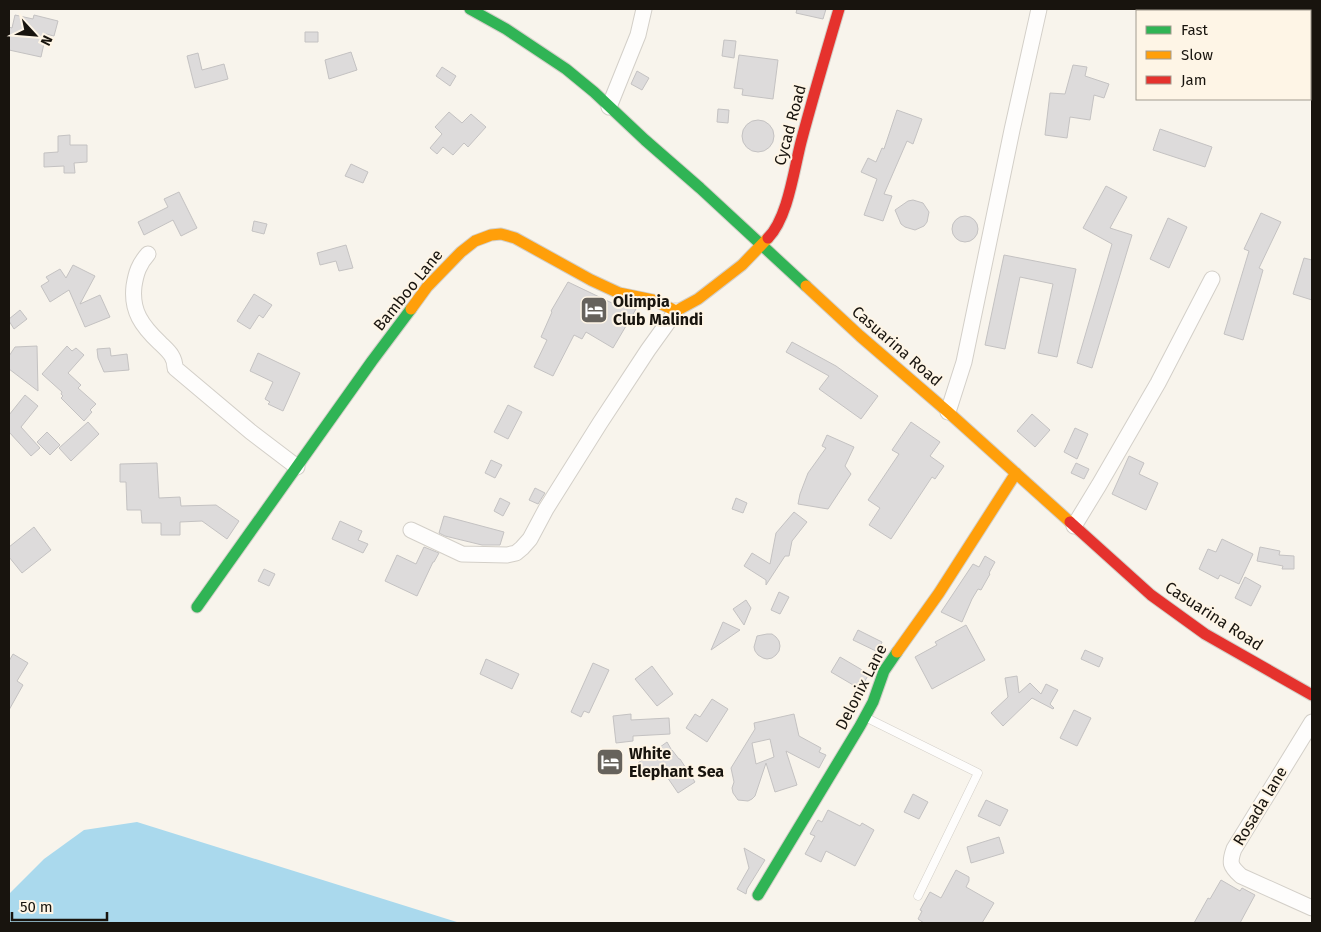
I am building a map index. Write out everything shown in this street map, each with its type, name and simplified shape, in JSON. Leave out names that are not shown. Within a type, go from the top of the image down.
[{"type":"street","name":"Casuarina Road","points":[[470,9],[506,29],[566,69],[594,92],[860,336],[948,412],[1151,595],[1205,634],[1312,694]]},
{"type":"street","points":[[609,107],[638,35],[644,9]]},
{"type":"street","name":"Cycad Road","points":[[761,245],[774,232],[789,194],[801,143],[839,9]]},
{"type":"street","points":[[948,412],[964,362],[1039,9]]},
{"type":"street","name":"Bamboo Lane","points":[[197,607],[372,361],[427,288],[461,252],[475,241],[491,235],[501,234],[515,238],[591,280],[619,293],[653,300],[676,311]]},
{"type":"street","points":[[411,530],[462,554],[507,555],[516,553],[530,538],[546,509],[611,406],[676,311],[698,299],[714,287],[742,265],[761,245]]},
{"type":"street","points":[[148,254],[141,261],[133,292],[137,314],[142,322],[174,358],[175,368],[251,432],[297,467]]},
{"type":"street","points":[[1074,526],[1100,486],[1158,383],[1212,279]]},
{"type":"street","name":"Delonix Lane","points":[[758,895],[865,718],[884,671],[939,592],[1016,473]]},
{"type":"street","name":"Rosada lane","points":[[1312,722],[1234,848],[1231,856],[1231,864],[1241,876],[1312,908]]},
{"type":"lane","points":[[865,718],[978,773],[918,896]]},
{"type":"water","points":[[137,822],[460,923],[9,923],[9,894],[44,859],[84,830]]},
{"type":"building","points":[[797,9],[826,9],[823,19],[796,13]]},
{"type":"building","points":[[15,15],[33,19],[34,15],[58,21],[54,36],[46,34],[41,57],[9,50],[9,27],[12,28]]},
{"type":"building","points":[[305,32],[318,32],[318,42],[305,42]]},
{"type":"building","points":[[724,40],[736,41],[734,58],[722,56]]},
{"type":"building","points":[[351,52],[357,70],[329,79],[325,60]]},
{"type":"building","points":[[198,53],[202,70],[224,64],[228,79],[195,88],[187,56]]},
{"type":"building","points":[[739,55],[778,60],[773,99],[742,95],[743,89],[734,88]]},
{"type":"building","points":[[1073,65],[1087,67],[1085,76],[1109,84],[1104,98],[1094,95],[1090,120],[1070,117],[1067,138],[1045,135],[1050,93],[1065,94]]},
{"type":"building","points":[[442,67],[456,76],[450,86],[436,76]]},
{"type":"building","points":[[637,71],[649,78],[642,90],[631,84]]},
{"type":"building","points":[[718,109],[729,110],[728,123],[717,122]]},
{"type":"building","points":[[897,110],[922,119],[913,144],[907,141],[884,194],[892,196],[883,221],[864,215],[877,179],[861,172],[868,158],[876,162],[882,148],[884,149]]},
{"type":"building","points":[[449,112],[462,123],[471,114],[486,127],[468,147],[464,143],[453,155],[443,147],[437,154],[430,148],[442,134],[435,127]]},
{"type":"building","points":[[758,120],[769,125],[774,136],[769,147],[758,152],[747,147],[742,136],[747,125]]},
{"type":"building","points":[[1160,129],[1212,147],[1205,167],[1153,150]]},
{"type":"building","points":[[70,135],[70,145],[87,145],[87,162],[74,163],[75,173],[64,173],[64,166],[44,167],[44,153],[58,152],[58,136]]},
{"type":"building","points":[[351,164],[368,172],[363,183],[345,176]]},
{"type":"building","points":[[1106,186],[1127,197],[1110,228],[1132,235],[1092,368],[1077,363],[1112,244],[1083,228]]},
{"type":"building","points":[[179,192],[197,228],[181,236],[173,220],[144,235],[138,222],[168,207],[164,199]]},
{"type":"building","points":[[913,200],[923,203],[929,212],[924,226],[915,230],[901,224],[895,210],[908,201]]},
{"type":"building","points":[[1261,213],[1281,222],[1259,268],[1263,270],[1243,340],[1224,334],[1249,251],[1244,249]]},
{"type":"building","points":[[965,216],[974,220],[978,229],[974,238],[965,242],[956,238],[952,229],[956,220]]},
{"type":"building","points":[[1168,218],[1187,227],[1169,268],[1150,259]]},
{"type":"building","points":[[254,221],[267,224],[264,234],[252,231]]},
{"type":"building","points":[[346,245],[353,268],[339,271],[336,261],[320,265],[317,253]]},
{"type":"building","points":[[1004,255],[1076,269],[1057,357],[1038,353],[1053,284],[1020,277],[1005,349],[985,345]]},
{"type":"building","points":[[1304,258],[1312,260],[1312,300],[1293,294]]},
{"type":"building","points":[[73,265],[95,276],[80,304],[100,295],[110,317],[85,327],[69,290],[50,302],[41,286],[49,281],[46,277],[60,269],[66,278]]},
{"type":"building","name":"Olimpia Club Malindi","points":[[568,282],[614,304],[636,309],[613,348],[586,332],[582,339],[574,335],[553,376],[534,367],[547,340],[541,337],[551,311]]},
{"type":"building","points":[[254,294],[272,305],[263,318],[259,315],[250,329],[237,321]]},
{"type":"building","points":[[20,310],[27,319],[14,329],[9,319]]},
{"type":"building","points":[[792,342],[836,366],[878,396],[861,419],[819,389],[829,376],[786,352]]},
{"type":"building","points":[[37,346],[38,391],[9,369],[9,356],[15,347]]},
{"type":"building","points":[[67,346],[72,351],[76,348],[84,355],[68,373],[81,385],[78,388],[96,404],[84,421],[61,398],[63,396],[62,392],[42,374]]},
{"type":"building","points":[[110,348],[111,356],[127,354],[129,370],[104,372],[98,358],[97,349]]},
{"type":"building","points":[[258,353],[300,373],[283,411],[268,404],[270,402],[265,399],[273,382],[250,371]]},
{"type":"building","points":[[25,395],[38,406],[21,427],[40,448],[31,456],[9,432],[9,415]]},
{"type":"building","points":[[508,405],[522,412],[508,439],[494,432]]},
{"type":"building","points":[[1032,414],[1050,430],[1035,447],[1017,431]]},
{"type":"building","points":[[88,422],[99,434],[71,461],[59,448]]},
{"type":"building","points":[[911,422],[940,442],[930,456],[944,466],[935,479],[932,477],[891,539],[869,525],[880,508],[868,500],[899,454],[892,450]]},
{"type":"building","points":[[1075,428],[1088,434],[1077,459],[1064,452]]},
{"type":"building","points":[[47,432],[60,445],[50,455],[37,442]]},
{"type":"building","points":[[827,435],[854,447],[845,466],[851,474],[828,509],[798,504],[808,473],[826,448],[822,446]]},
{"type":"building","points":[[1129,456],[1144,463],[1139,474],[1158,483],[1146,510],[1112,494]]},
{"type":"building","points":[[491,460],[502,465],[495,478],[485,473]]},
{"type":"building","points":[[157,463],[159,498],[180,497],[181,506],[216,505],[239,521],[227,539],[202,521],[180,522],[180,535],[161,535],[161,523],[142,523],[141,510],[127,510],[126,482],[120,482],[120,464]]},
{"type":"building","points":[[1076,463],[1089,469],[1084,479],[1071,473]]},
{"type":"building","points":[[535,488],[545,493],[538,504],[529,500]]},
{"type":"building","points":[[500,498],[510,503],[503,516],[494,511]]},
{"type":"building","points":[[736,498],[747,503],[743,513],[732,509]]},
{"type":"building","points":[[794,512],[807,522],[792,541],[789,556],[785,556],[766,585],[766,580],[744,566],[752,553],[770,564],[776,533]]},
{"type":"building","points":[[444,516],[504,532],[500,545],[482,545],[439,533]]},
{"type":"building","points":[[340,521],[362,531],[358,540],[368,544],[363,553],[332,539]]},
{"type":"building","points":[[34,527],[51,550],[22,573],[9,557],[9,547]]},
{"type":"building","points":[[1222,539],[1253,554],[1239,584],[1220,575],[1218,579],[1199,569],[1208,549],[1216,552]]},
{"type":"building","points":[[424,547],[439,553],[417,596],[385,581],[397,555],[416,564]]},
{"type":"building","points":[[1260,547],[1280,551],[1279,555],[1294,556],[1294,569],[1282,569],[1283,566],[1257,561]]},
{"type":"building","points":[[985,556],[995,562],[981,590],[978,589],[972,599],[962,622],[941,612],[973,564],[979,567]]},
{"type":"building","points":[[264,569],[275,574],[269,586],[258,581]]},
{"type":"building","points":[[1245,577],[1261,586],[1251,606],[1235,598]]},
{"type":"building","points":[[779,592],[789,597],[780,614],[771,610]]},
{"type":"building","points":[[746,600],[751,608],[744,625],[733,609]]},
{"type":"building","points":[[723,622],[740,630],[711,650]]},
{"type":"building","points":[[966,625],[985,660],[932,689],[915,657],[937,645],[935,642]]},
{"type":"building","points":[[858,630],[882,642],[878,652],[853,640]]},
{"type":"building","points":[[772,634],[776,637],[780,646],[776,655],[767,659],[758,655],[754,647],[757,636]]},
{"type":"building","points":[[1085,650],[1103,658],[1099,667],[1081,659]]},
{"type":"building","points":[[13,654],[28,663],[17,681],[23,685],[9,710],[9,661]]},
{"type":"building","points":[[840,657],[869,674],[860,689],[831,672]]},
{"type":"building","points":[[486,659],[519,674],[512,689],[480,674]]},
{"type":"building","points":[[593,663],[609,670],[589,713],[584,711],[581,717],[571,712]]},
{"type":"building","points":[[652,666],[673,694],[657,706],[635,679]]},
{"type":"building","points":[[1017,676],[1019,693],[1030,683],[1041,694],[1046,684],[1058,690],[1050,704],[1054,708],[1032,698],[1003,726],[991,713],[1008,697],[1005,678]]},
{"type":"building","points":[[712,699],[728,709],[707,742],[686,728],[695,714],[700,717]]},
{"type":"building","points":[[1074,710],[1091,718],[1077,746],[1060,738]]},
{"type":"building","points":[[631,714],[631,720],[669,718],[670,734],[633,736],[633,741],[616,743],[613,716]]},
{"type":"building","points":[[794,714],[799,736],[821,748],[819,752],[826,755],[819,768],[786,751],[797,785],[775,792],[766,763],[755,796],[748,801],[738,800],[733,793],[734,782],[731,768],[755,729],[754,723]],"holes":[[[770,739],[774,757],[756,764],[752,743]]]},
{"type":"building","points":[[667,742],[671,752],[672,750],[680,759],[695,782],[678,793],[661,768],[648,777],[638,763]]},
{"type":"building","points":[[913,794],[928,802],[919,819],[904,812]]},
{"type":"building","points":[[986,800],[1008,810],[1000,826],[978,816]]},
{"type":"building","points":[[828,810],[860,826],[862,823],[874,830],[855,866],[826,851],[821,862],[805,854],[815,836],[810,834],[818,820],[822,822]]},
{"type":"building","points":[[999,837],[1004,853],[971,863],[967,847]]},
{"type":"building","points":[[744,848],[765,860],[747,889],[746,894],[737,889],[749,868]]},
{"type":"building","points":[[956,870],[969,877],[966,887],[994,903],[982,923],[924,923],[918,919],[922,911],[920,910],[930,892],[941,898]]},
{"type":"building","points":[[1221,880],[1240,891],[1242,888],[1255,895],[1240,923],[1194,923],[1208,898],[1210,899]]},
{"type":"traffic: fast","points":[[470,9],[506,29],[566,69],[594,92],[806,286]]},
{"type":"traffic: fast","points":[[197,607],[411,309]]},
{"type":"traffic: fast","points":[[758,895],[860,726],[873,702],[884,671],[897,652]]},
{"type":"traffic: slow","points":[[411,309],[427,287],[461,252],[475,241],[491,235],[501,234],[515,238],[591,280],[619,293],[653,300],[676,311],[698,299],[742,265],[768,238]]},
{"type":"traffic: slow","points":[[806,286],[1070,522]]},
{"type":"traffic: slow","points":[[897,652],[939,593],[1016,473]]},
{"type":"traffic: jam","points":[[768,238],[781,218],[785,206],[839,9]]},
{"type":"traffic: jam","points":[[1070,522],[1151,595],[1205,634],[1312,695]]},
{"type":"place","name":"Olimpia Club Malindi","points":[[594,310]]},
{"type":"place","name":"White Elephant Sea","points":[[610,762]]}]
